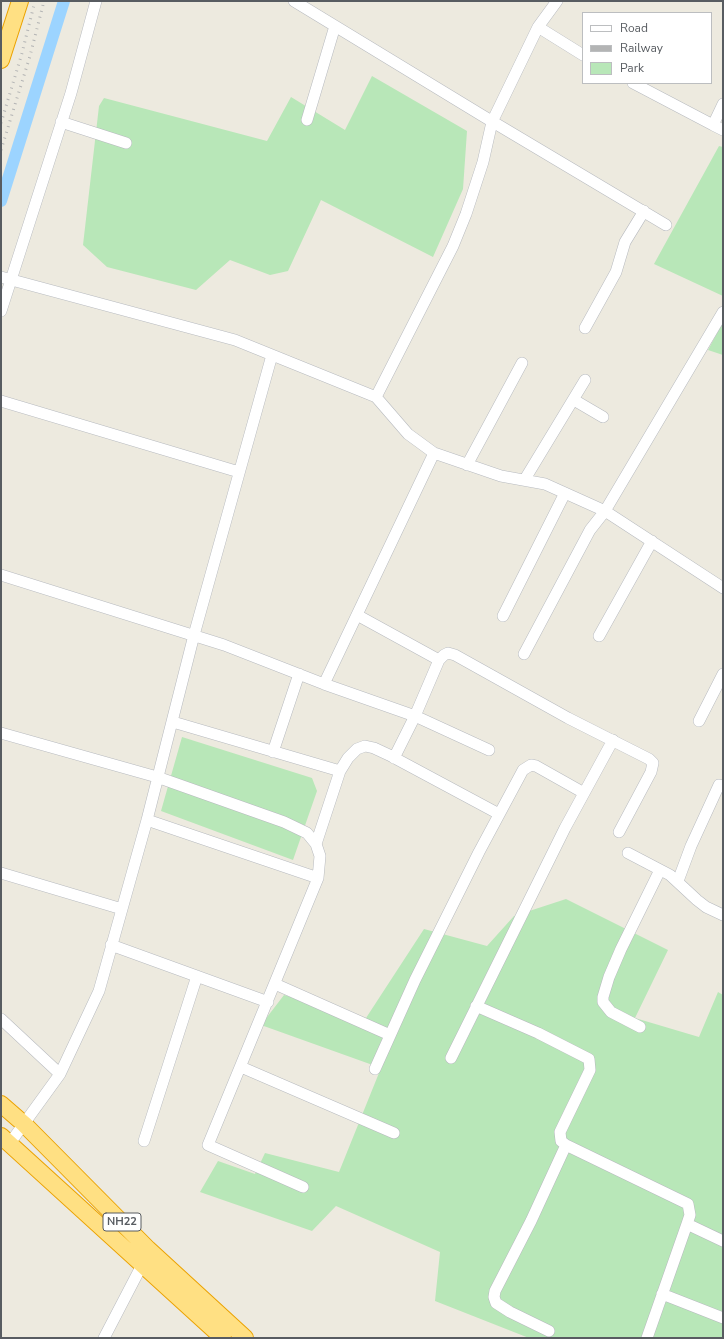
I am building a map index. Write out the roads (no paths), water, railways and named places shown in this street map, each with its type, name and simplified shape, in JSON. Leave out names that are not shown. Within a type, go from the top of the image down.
[{"type":"highway","points":[[1,60],[20,1]]},
{"type":"highway","name":"NH22","points":[[1,1104],[24,1124],[148,1249],[245,1338]]},
{"type":"highway","name":"NH22","points":[[5,1140],[223,1338]]},
{"type":"street","points":[[1,311],[6,278],[61,122],[96,1]]},
{"type":"street","points":[[294,1],[492,122],[666,225]]},
{"type":"street","points":[[376,397],[453,246],[466,214],[482,162],[492,122],[538,27],[557,1]]},
{"type":"street","points":[[307,120],[336,26]]},
{"type":"street","points":[[538,27],[582,55]]},
{"type":"street","points":[[635,84],[718,128],[723,104]]},
{"type":"street","points":[[61,122],[126,143]]},
{"type":"street","points":[[585,328],[616,272],[625,242],[644,211]]},
{"type":"street","points":[[6,278],[218,334],[376,397],[408,434],[434,453],[501,476],[545,484],[565,492],[605,511],[723,588]]},
{"type":"street","points":[[524,654],[590,530],[605,511],[723,312]]},
{"type":"street","points":[[5,1140],[24,1124],[60,1074],[99,991],[173,722],[194,635],[272,355]]},
{"type":"street","points":[[467,465],[522,363]]},
{"type":"street","points":[[525,480],[585,380]]},
{"type":"street","points":[[574,400],[603,418]]},
{"type":"street","points":[[1,401],[239,472]]},
{"type":"street","points":[[324,684],[434,453]]},
{"type":"street","points":[[503,616],[565,492]]},
{"type":"street","points":[[599,636],[652,541]]},
{"type":"street","points":[[1,575],[194,635],[324,684],[415,716],[489,750]]},
{"type":"street","points":[[358,615],[439,660]]},
{"type":"street","points":[[394,758],[415,716],[439,660],[444,655],[455,655],[568,718],[644,755],[653,763],[652,772],[619,832]]},
{"type":"street","points":[[273,752],[299,674]]},
{"type":"street","points":[[699,721],[723,674]]},
{"type":"street","points":[[173,722],[340,771]]},
{"type":"street","points":[[1,733],[157,777],[284,822],[307,833],[316,844],[320,856],[318,878],[208,1145],[303,1187]]},
{"type":"street","points":[[451,1058],[584,792],[613,740]]},
{"type":"street","points":[[316,844],[340,771],[348,758],[357,749],[365,746],[374,748],[394,758],[499,814]]},
{"type":"street","points":[[375,1070],[415,980],[499,814],[523,770],[531,765],[584,792]]},
{"type":"street","points":[[678,881],[691,846],[719,785],[723,786]]},
{"type":"street","points":[[146,820],[318,878]]},
{"type":"street","points":[[628,853],[678,881],[706,907],[723,915]]},
{"type":"street","points":[[640,1027],[611,1012],[603,1002],[603,997],[618,956],[660,870]]},
{"type":"street","points":[[1,873],[122,909]]},
{"type":"street","points":[[111,945],[268,1002]]},
{"type":"street","points":[[144,1141],[197,976]]},
{"type":"street","points":[[275,984],[390,1035]]},
{"type":"street","points":[[476,1006],[538,1033],[590,1059],[590,1070],[560,1132],[561,1141],[566,1145],[684,1201],[690,1209],[687,1224],[647,1338]]},
{"type":"street","points":[[1,1019],[60,1074]]},
{"type":"street","points":[[241,1067],[394,1133]]},
{"type":"street","points":[[549,1330],[510,1312],[496,1302],[494,1297],[495,1291],[531,1221],[566,1145]]},
{"type":"street","points":[[687,1224],[723,1242]]},
{"type":"street","points":[[104,1338],[142,1266]]},
{"type":"street","points":[[662,1294],[723,1318]]},
{"type":"waterway","points":[[1,201],[64,1]]},
{"type":"railway","points":[[1,123],[22,53],[35,1]]},
{"type":"railway","points":[[1,150],[30,56],[44,1]]}]
